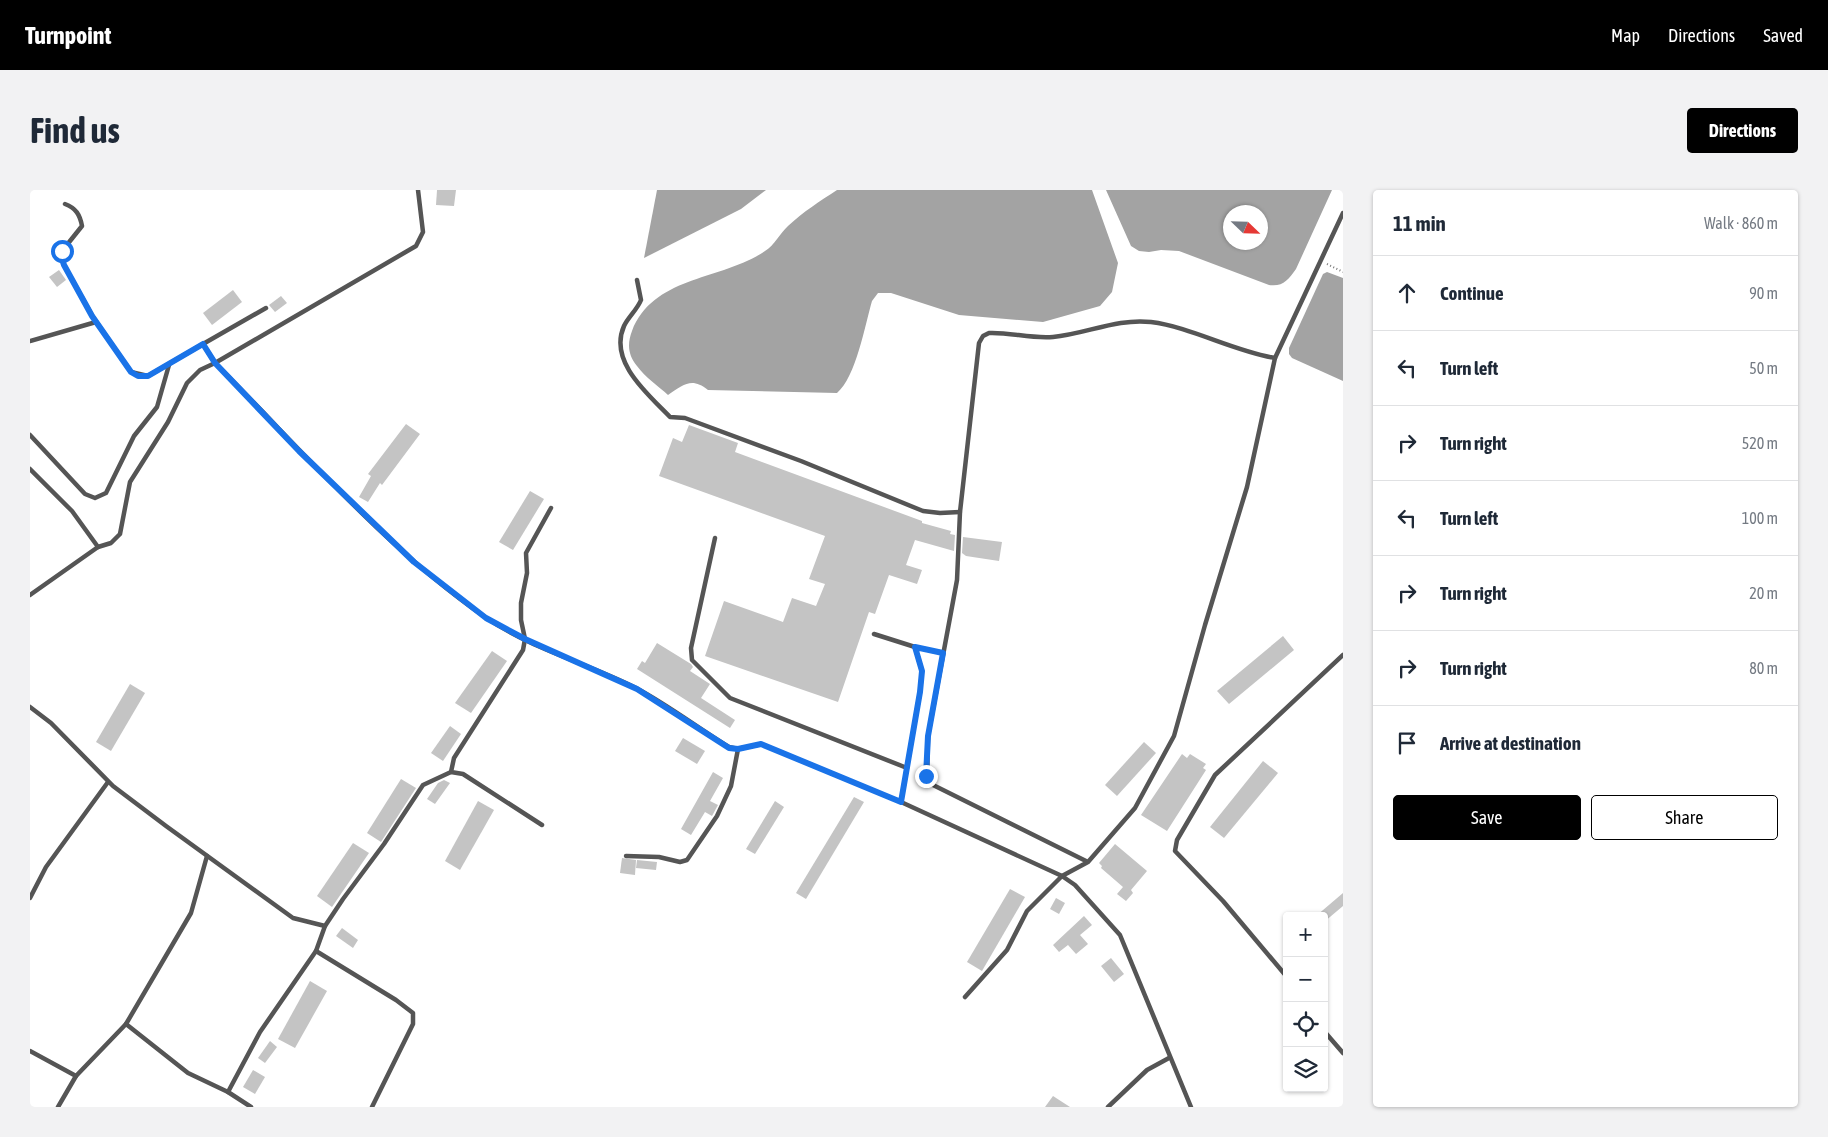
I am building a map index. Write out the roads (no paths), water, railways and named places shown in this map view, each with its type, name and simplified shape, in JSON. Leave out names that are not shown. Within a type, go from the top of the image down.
[{"type":"lane","points":[[30,594],[98,547],[111,543],[120,534],[130,482],[168,422],[187,383],[194,374],[416,246],[423,232],[418,190]]},
{"type":"lane","points":[[65,204],[75,209],[82,226],[65,247],[61,256],[96,322],[131,372],[138,376],[148,376],[169,365],[266,308]]},
{"type":"lane","points":[[965,997],[1007,950],[1027,912],[1062,876],[1088,862],[1135,808],[1174,736],[1247,487],[1275,358],[1343,213]]},
{"type":"lane","points":[[638,280],[641,300],[624,326],[621,342],[624,360],[635,380],[670,417],[694,421],[923,511],[940,513],[960,512]]},
{"type":"lane","points":[[30,341],[96,322]]},
{"type":"lane","points":[[1088,862],[927,782],[928,736],[957,580],[960,512],[977,352],[983,336],[989,332],[1039,338],[1129,322],[1148,322],[1164,324],[1248,354],[1275,358]]},
{"type":"lane","points":[[203,344],[215,363],[299,451],[414,562],[486,618],[525,639],[637,689],[729,748],[738,749],[761,744],[901,802],[1062,876],[1075,885],[1120,935],[1169,1058],[1191,1107]]},
{"type":"lane","points":[[30,435],[85,494],[95,498],[106,493],[134,436],[157,407],[169,365]]},
{"type":"lane","points":[[30,469],[72,511],[98,547]]},
{"type":"lane","points":[[451,772],[454,758],[523,650],[525,639],[520,620],[522,589],[527,572],[526,553],[551,508]]},
{"type":"lane","points":[[715,538],[691,648],[692,660],[730,698],[907,768]]},
{"type":"lane","points":[[874,634],[915,647],[943,653]]},
{"type":"lane","points":[[901,802],[922,671],[915,647]]},
{"type":"lane","points":[[1283,972],[1223,901],[1182,860],[1175,851],[1176,840],[1215,775],[1343,655]]},
{"type":"lane","points":[[30,707],[51,723],[108,782],[292,918],[325,926]]},
{"type":"lane","points":[[626,856],[659,857],[680,862],[687,860],[717,816],[731,786],[738,749]]},
{"type":"lane","points":[[228,1092],[260,1032],[316,951],[325,926],[423,786],[451,772],[462,774],[542,825]]},
{"type":"lane","points":[[30,898],[46,866],[108,782]]},
{"type":"lane","points":[[58,1107],[76,1076],[126,1024],[191,913],[208,856]]},
{"type":"lane","points":[[316,951],[396,1000],[413,1013],[413,1024],[372,1107]]},
{"type":"lane","points":[[126,1024],[188,1073],[228,1092],[251,1107]]},
{"type":"lane","points":[[1328,1035],[1343,1054]]},
{"type":"lane","points":[[30,1051],[76,1076]]},
{"type":"lane","points":[[1108,1107],[1147,1070],[1169,1058]]}]
